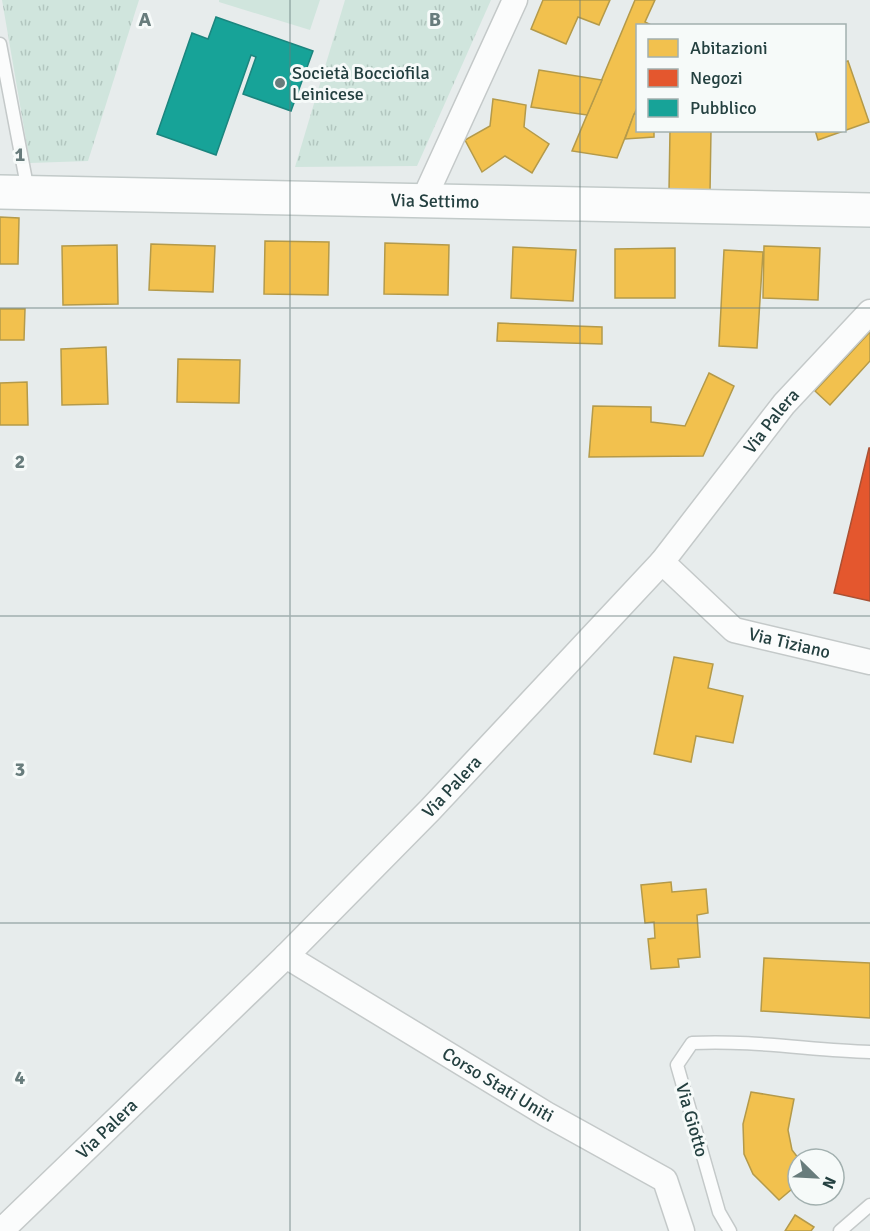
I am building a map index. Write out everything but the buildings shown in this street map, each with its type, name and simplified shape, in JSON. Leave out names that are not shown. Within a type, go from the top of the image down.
[{"type":"street","points":[[423,201],[515,0]]},
{"type":"street","name":"Via Settimo","points":[[14,192],[870,210]]},
{"type":"street","name":"Via Palera","points":[[1,1231],[286,956],[430,810],[662,562],[784,404],[870,312]]},
{"type":"street","name":"Via Tiziano","points":[[662,562],[734,630],[870,662]]},
{"type":"street","name":"Corso Stati Uniti","points":[[286,956],[546,1114],[664,1180],[682,1231]]},
{"type":"lane","points":[[0,44],[14,192]]},
{"type":"lane","name":"Via Giotto","points":[[730,1231],[719,1212],[676,1065],[692,1043],[730,1041],[870,1052]]},
{"type":"lane","points":[[840,1231],[870,1205]]},
{"type":"green space","points":[[2,0],[139,0],[88,161],[30,163]]},
{"type":"green space","points":[[219,0],[320,0],[310,30],[219,2]]},
{"type":"green space","points":[[345,0],[491,0],[417,166],[295,167]]},
{"type":"place","name":"Società Bocciofila Leinicese","points":[[280,83]]}]
